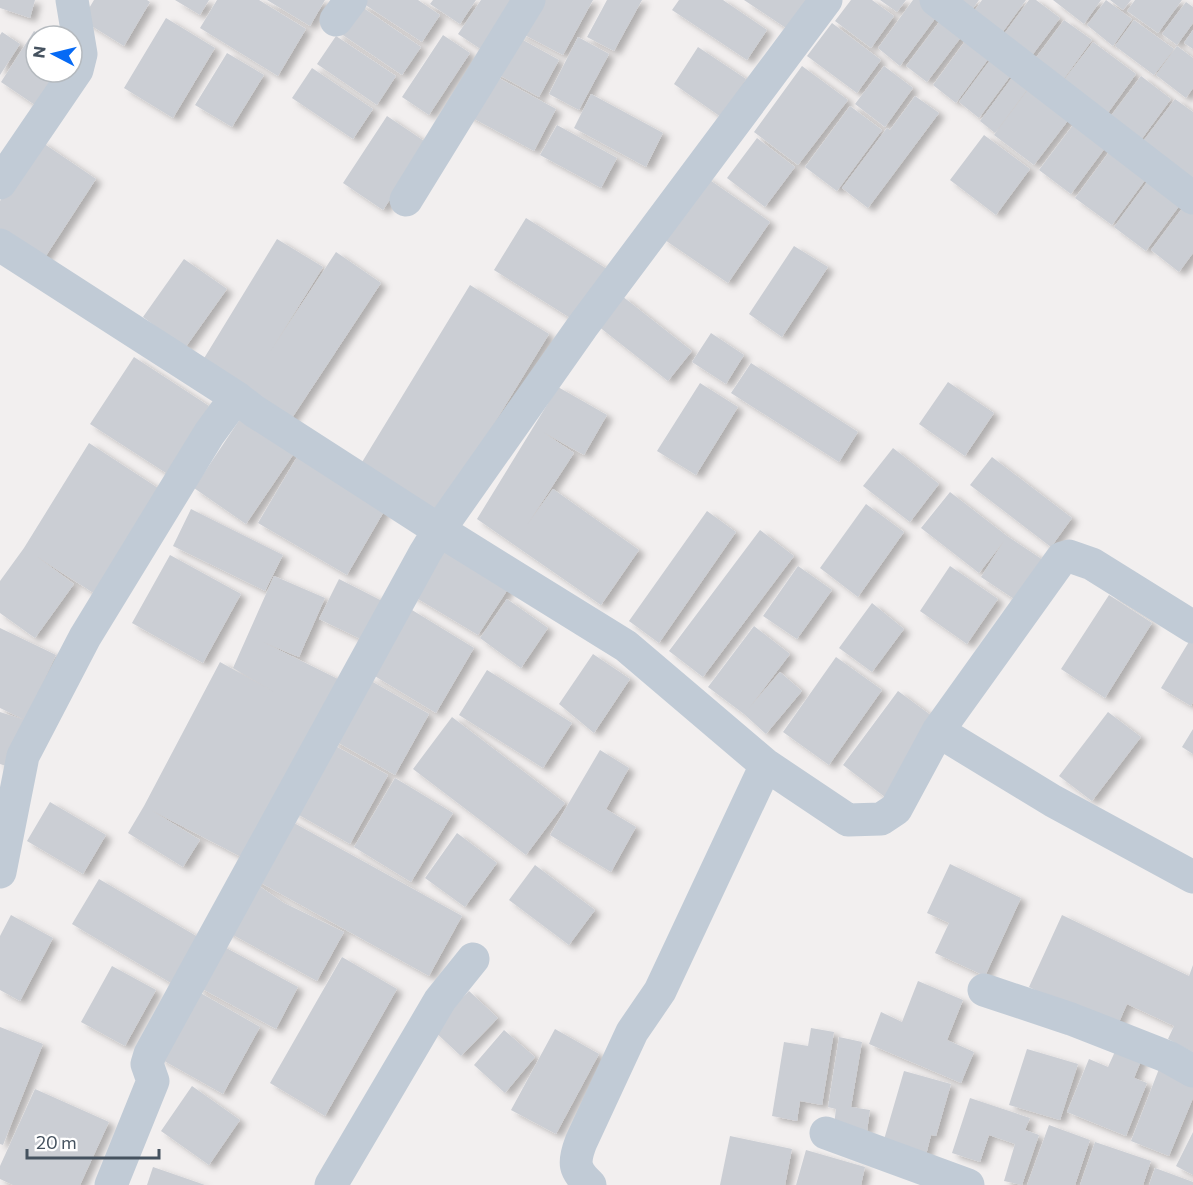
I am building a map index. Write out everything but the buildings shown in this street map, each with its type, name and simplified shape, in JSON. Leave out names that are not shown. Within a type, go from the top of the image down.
[{"type":"street","points":[[406,200],[529,0]]},
{"type":"street","points":[[111,1185],[153,1081],[147,1064],[150,1054],[439,530],[582,327],[826,0]]},
{"type":"street","points":[[936,0],[1193,198]]},
{"type":"street","points":[[0,183],[76,70],[81,54],[77,5]]},
{"type":"street","points":[[0,245],[439,530],[626,646],[766,765],[848,820],[881,819],[896,809],[938,731],[1062,558],[1069,555],[1092,564],[1193,627]]},
{"type":"street","points":[[0,872],[23,756],[85,637],[209,434],[236,397]]},
{"type":"street","points":[[938,731],[1053,801],[1193,877]]},
{"type":"street","points":[[590,1185],[580,1176],[576,1168],[580,1142],[632,1032],[660,991],[766,765]]},
{"type":"street","points":[[331,1185],[440,1000],[473,959]]},
{"type":"street","points":[[984,990],[1071,1019],[1168,1057],[1193,1071]]},
{"type":"street","points":[[826,1133],[968,1185]]}]
